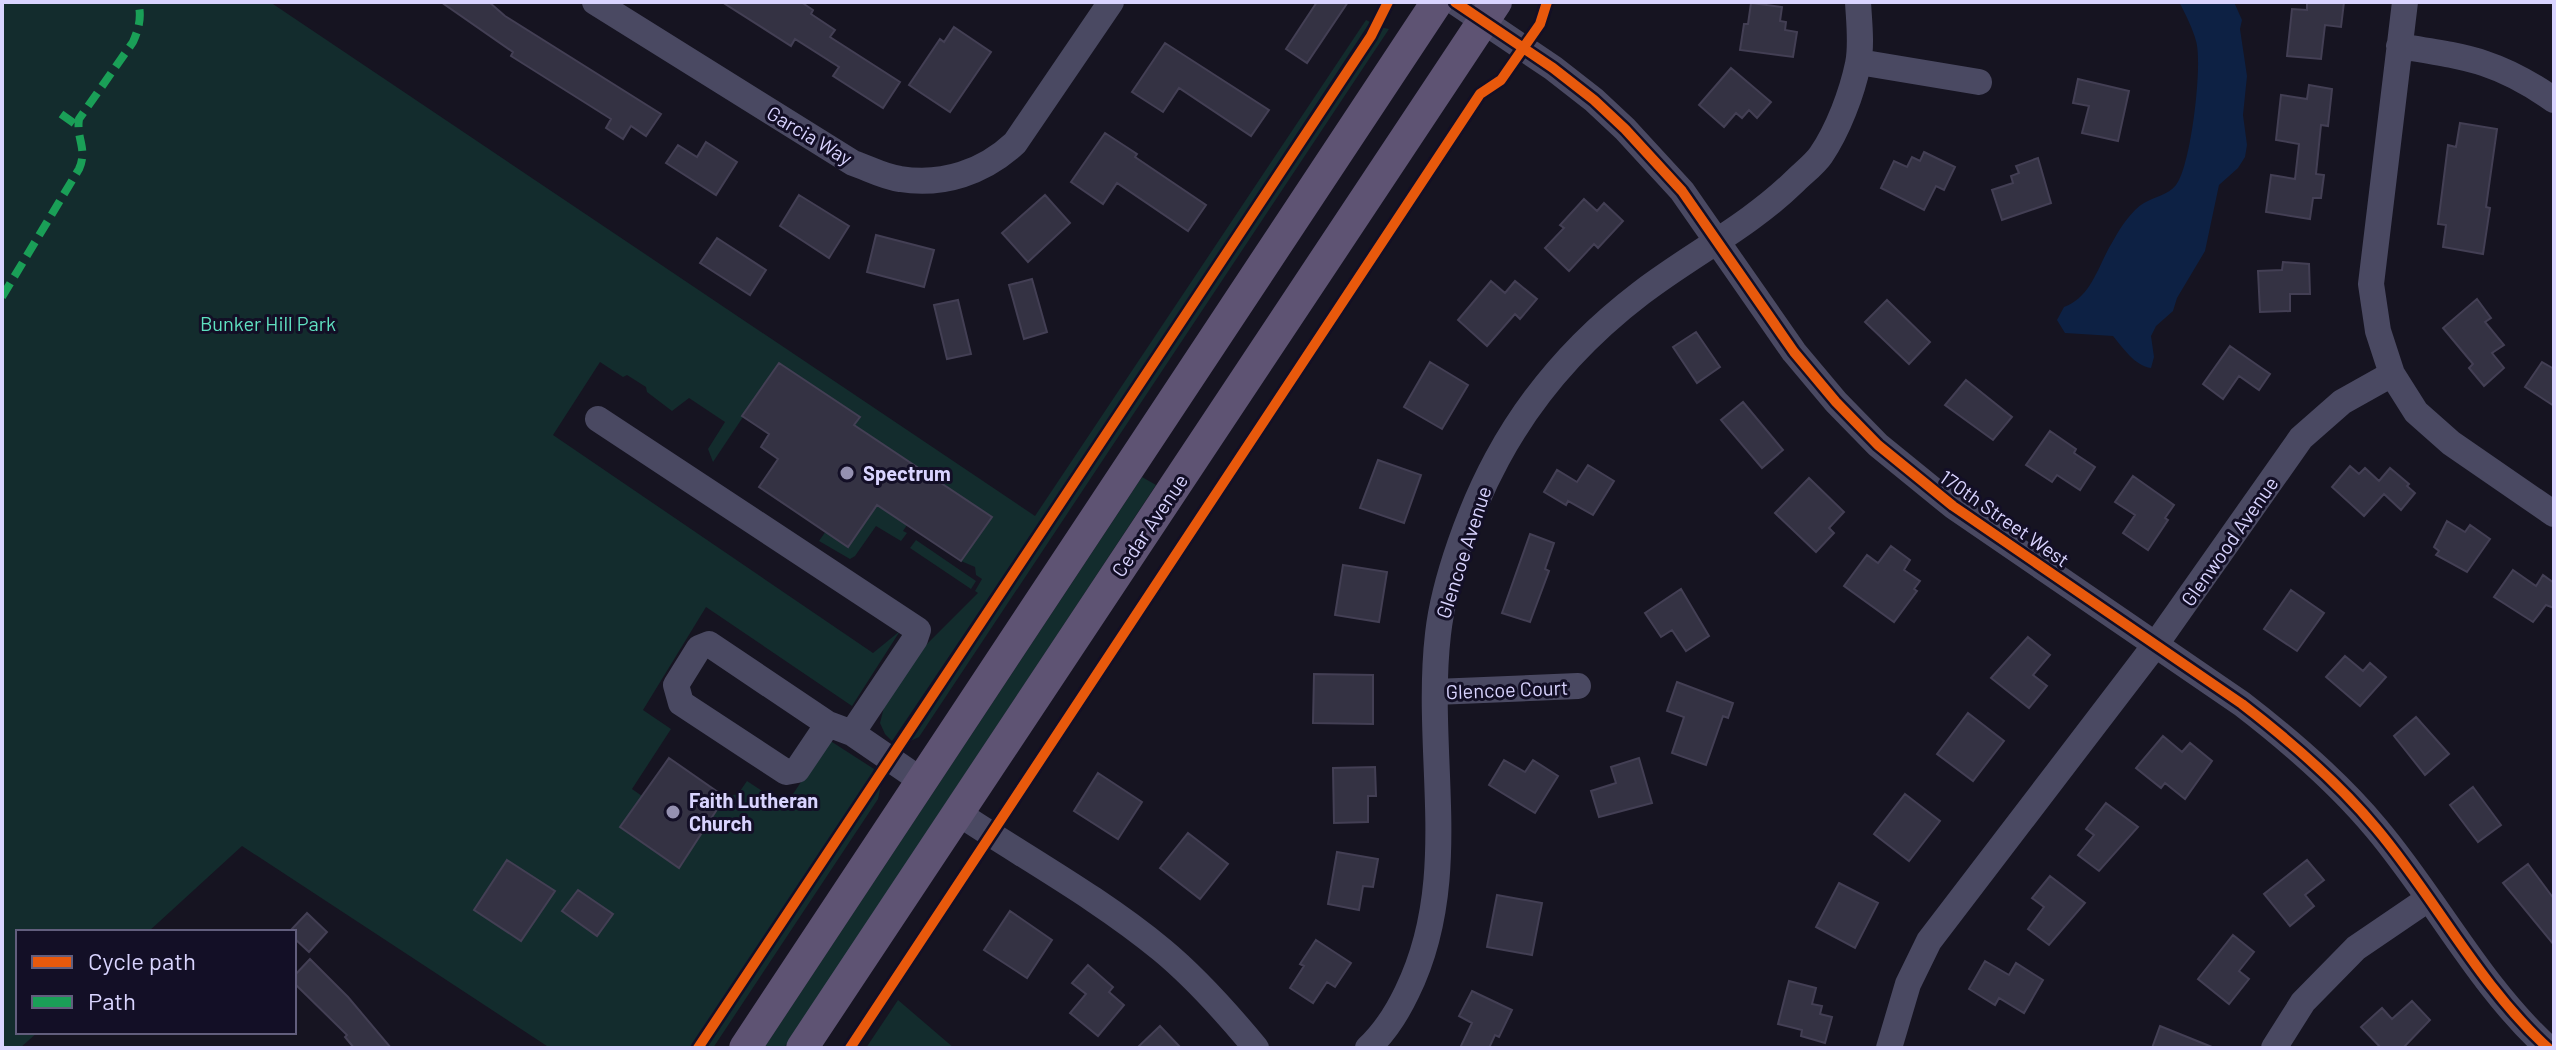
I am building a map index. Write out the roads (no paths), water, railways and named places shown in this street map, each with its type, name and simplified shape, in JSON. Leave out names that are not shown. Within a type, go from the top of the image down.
[{"type":"main road","points":[[745,1048],[1437,2]]},
{"type":"main road","name":"Cedar Avenue","points":[[802,1048],[1490,11]]},
{"type":"street","name":"Garcia Way","points":[[595,2],[853,163],[898,179],[927,180],[976,170],[1000,157],[1015,143],[1111,2]]},
{"type":"street","name":"170th Street West","points":[[1455,2],[1490,11],[1625,129],[1682,191],[1794,352],[1878,445],[1953,506],[2242,704],[2313,763],[2378,830],[2478,970],[2548,1048]]},
{"type":"street","name":"Glencoe Avenue","points":[[1368,1048],[1396,1015],[1429,937],[1439,851],[1435,692],[1438,632],[1458,556],[1479,496],[1497,458],[1517,427],[1548,382],[1583,342],[1640,294],[1766,208],[1821,156],[1842,113],[1859,62],[1858,2]]},
{"type":"street","points":[[2405,2],[2371,284],[2378,331],[2392,374],[2416,412],[2451,443],[2554,514]]},
{"type":"street","points":[[2399,46],[2494,65],[2522,78],[2554,100]]},
{"type":"street","points":[[1859,62],[1979,82]]},
{"type":"street","name":"Glenwood Avenue","points":[[1889,1048],[1908,984],[1929,941],[2156,644],[2301,438],[2342,402],[2392,374]]},
{"type":"street","points":[[598,419],[918,630],[915,639],[840,728],[797,770],[786,772],[681,703],[676,685],[699,648],[709,644],[840,728],[922,781]]},
{"type":"street","name":"Glencoe Court","points":[[1435,692],[1578,686]]},
{"type":"street","points":[[958,813],[1112,913],[1162,950],[1200,985],[1256,1048]]},
{"type":"street","points":[[2274,1048],[2303,1002],[2356,948],[2428,899]]},
{"type":"water","points":[[2179,2],[2234,2],[2242,20],[2240,29],[2247,76],[2243,115],[2247,145],[2245,157],[2238,168],[2219,185],[2205,251],[2177,298],[2173,311],[2156,326],[2151,336],[2154,357],[2151,368],[2135,360],[2113,336],[2065,333],[2057,320],[2064,307],[2088,288],[2131,215],[2144,203],[2173,188],[2181,175],[2191,137],[2198,53],[2193,31]]},
{"type":"place","name":"Spectrum","points":[[847,473]]},
{"type":"place","name":"Faith Lutheran Church","points":[[673,812]]},
{"type":"park label","name":"Bunker Hill Park","points":[[268,323]]}]
